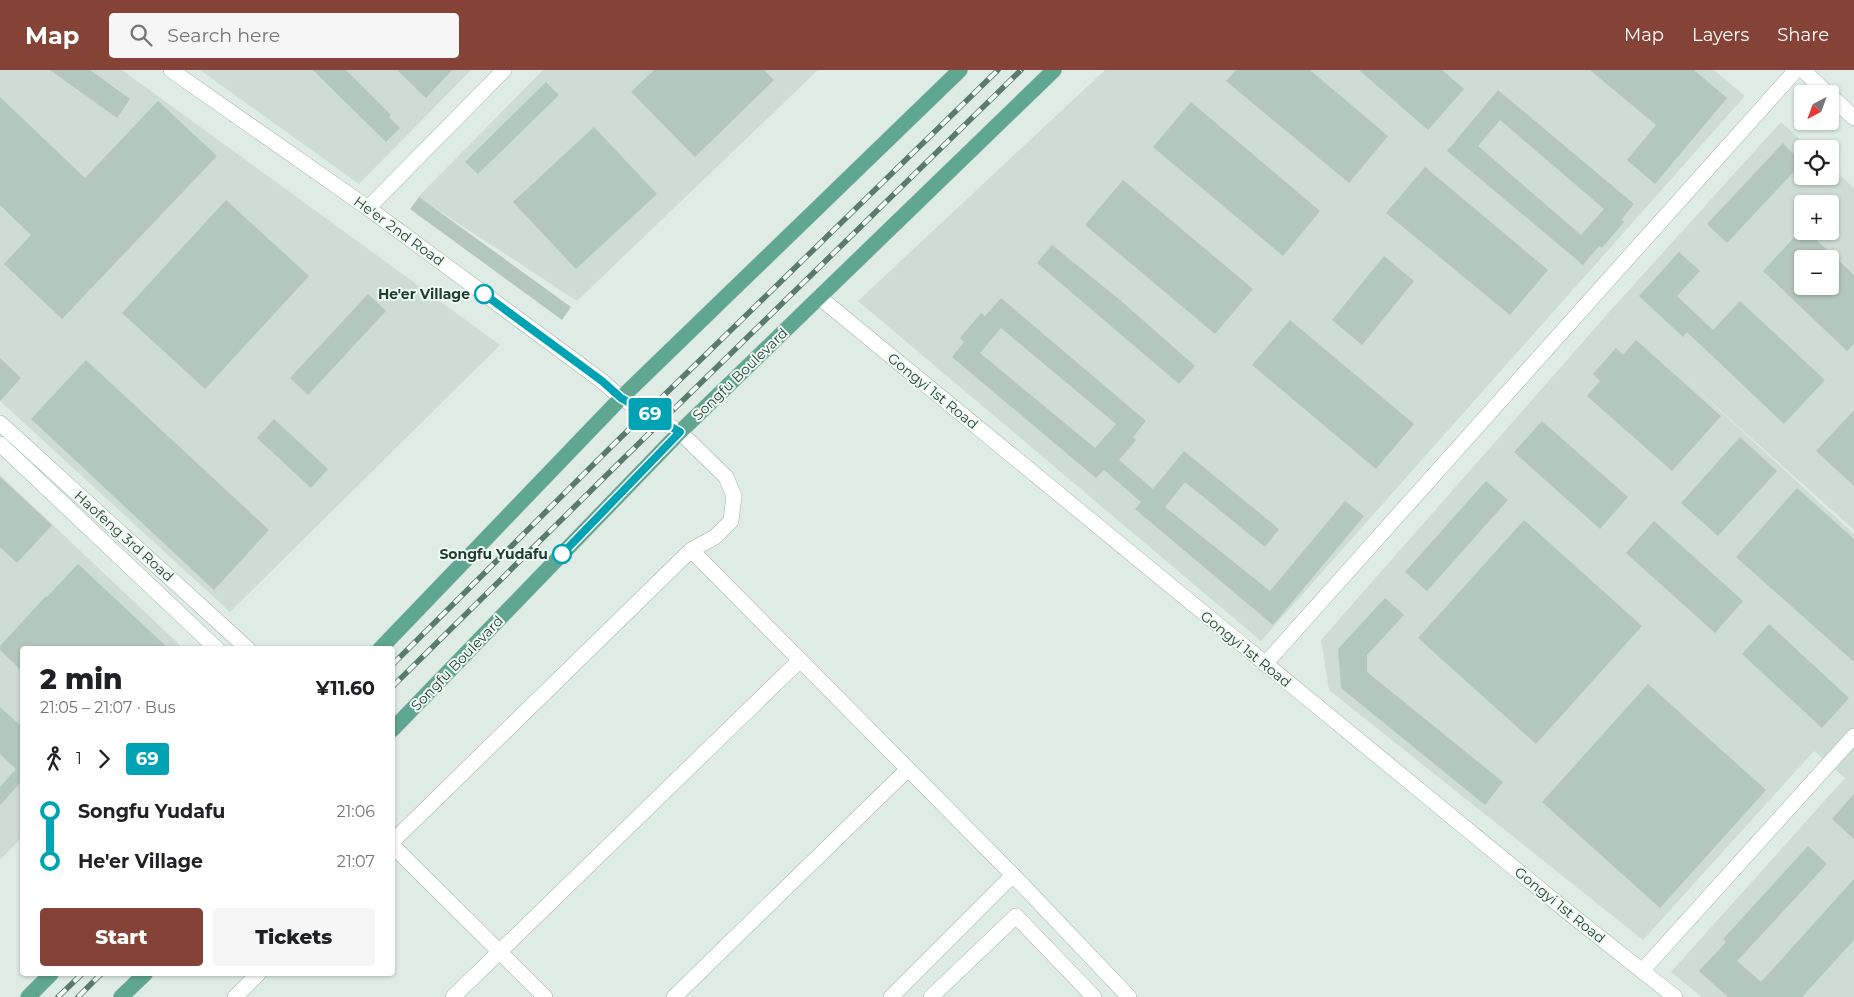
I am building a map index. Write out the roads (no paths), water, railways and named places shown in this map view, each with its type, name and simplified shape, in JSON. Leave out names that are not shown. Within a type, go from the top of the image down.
[{"type":"main road","points":[[383,646],[621,398],[960,70]]},
{"type":"main road","name":"Songfu Boulevard","points":[[395,727],[680,432],[1054,70]]},
{"type":"main road","points":[[28,997],[50,976]]},
{"type":"main road","points":[[121,997],[143,976]]},
{"type":"street","name":"He'er 2nd Road","points":[[171,70],[368,208],[595,376],[621,398],[680,432],[726,477],[734,496],[731,521],[716,537],[691,550],[395,841]]},
{"type":"street","points":[[368,208],[504,70]]},
{"type":"street","points":[[1265,664],[1796,70]]},
{"type":"street","points":[[1803,70],[1819,85]]},
{"type":"street","points":[[1839,104],[1854,118]]},
{"type":"street","name":"Gongyi 1st Road","points":[[819,297],[1554,901],[1675,997]]},
{"type":"street","name":"Haofeng 3rd Road","points":[[0,423],[245,646]]},
{"type":"street","name":"Haofeng 3rd Road","points":[[0,444],[214,646]]},
{"type":"street","points":[[691,550],[1013,875],[1129,997]]},
{"type":"street","points":[[453,997],[800,660]]},
{"type":"street","points":[[1642,971],[1854,736]]},
{"type":"street","points":[[674,997],[908,769]]},
{"type":"street","points":[[395,847],[545,997]]},
{"type":"street","points":[[891,997],[1013,875]]},
{"type":"street","points":[[931,997],[1016,916],[1094,997]]},
{"type":"street","points":[[235,997],[256,976]]},
{"type":"railway","points":[[395,662],[613,445],[998,70]]},
{"type":"railway","points":[[395,684],[1021,70]]},
{"type":"railway","points":[[58,997],[80,976]]},
{"type":"railway","points":[[78,997],[99,976]]},
{"type":"place","name":"He'er Village","points":[[484,294]]},
{"type":"place","name":"Songfu Yudafu","points":[[562,554]]}]
